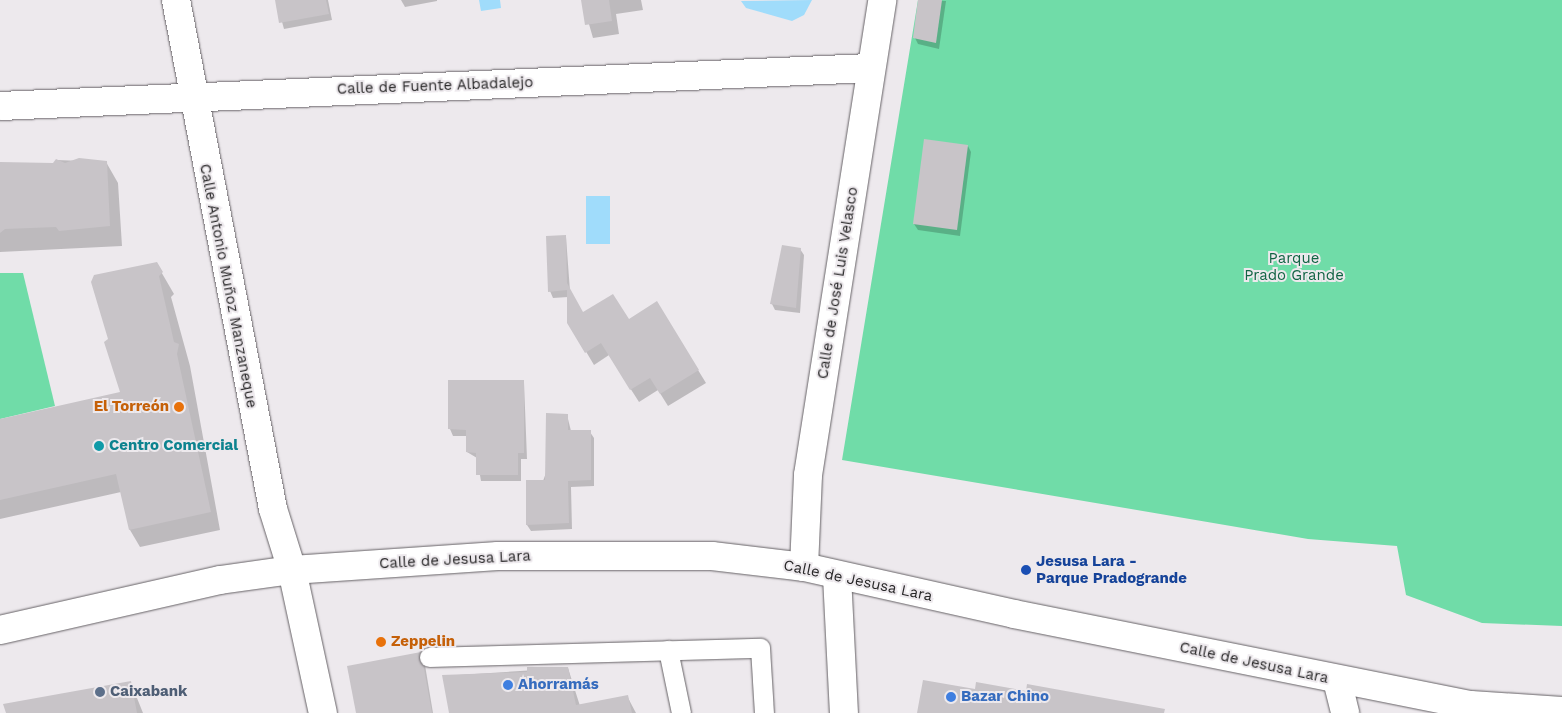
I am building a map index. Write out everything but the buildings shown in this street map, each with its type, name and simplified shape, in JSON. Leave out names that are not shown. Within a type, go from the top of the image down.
[{"type":"street","name":"Calle Antonio Muñoz Manzaneque","points":[[176,0],[192,96],[272,509],[292,570],[323,713]]},
{"type":"street","name":"Calle de José Luis Velasco","points":[[804,567],[808,475],[882,0]]},
{"type":"street","name":"Calle de Fuente Albadalejo","points":[[0,106],[192,96],[871,68]]},
{"type":"street","name":"Calle de Jesusa Lara","points":[[0,630],[220,580],[292,570],[498,556],[712,556],[804,567],[837,576],[1337,680],[1471,705],[1562,711]]},
{"type":"street","points":[[837,576],[844,713]]},
{"type":"street","points":[[1337,680],[1345,713]]},
{"type":"lane","points":[[429,657],[760,648],[764,713]]},
{"type":"lane","points":[[668,650],[681,713]]},
{"type":"green space","name":"Parque Prado Grande","points":[[918,0],[1562,0],[1562,626],[1482,623],[1406,595],[1397,546],[1308,539],[842,460]]},
{"type":"green space","points":[[0,273],[23,273],[55,406],[0,419]]},
{"type":"water","points":[[479,0],[500,0],[501,8],[481,11]]},
{"type":"water","points":[[812,0],[804,15],[792,21],[746,8],[741,1]]},
{"type":"water","points":[[586,196],[610,196],[610,244],[586,244]]},
{"type":"place","name":"El Torreón","points":[[179,407]]},
{"type":"place","name":"Centro Comercial","points":[[99,446]]},
{"type":"place","name":"Jesusa Lara - Parque Pradogrande","points":[[1026,570]]},
{"type":"place","name":"Zeppelin","points":[[381,642]]},
{"type":"place","name":"Ahorramás","points":[[508,685]]},
{"type":"place","name":"Caixabank","points":[[100,692]]},
{"type":"place","name":"Bazar Chino","points":[[951,697]]}]
